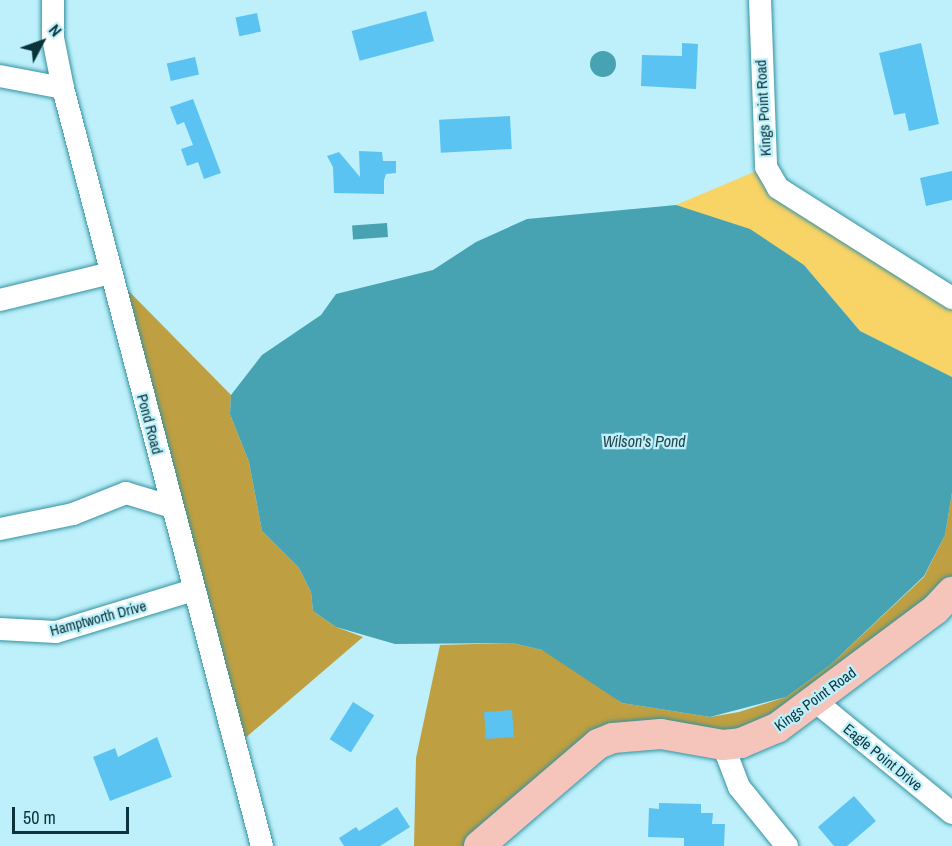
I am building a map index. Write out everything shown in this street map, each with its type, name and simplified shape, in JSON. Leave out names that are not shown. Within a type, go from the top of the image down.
[{"type":"main road","name":"Kings Point Road","points":[[479,846],[598,744],[613,738],[661,734],[723,746],[741,743],[777,728],[935,610],[952,592]]},
{"type":"street","name":"Pond Road","points":[[52,0],[53,38],[63,88],[262,846]]},
{"type":"street","name":"Kings Point Road","points":[[759,0],[766,167],[778,188],[952,298]]},
{"type":"street","points":[[0,76],[63,88]]},
{"type":"street","points":[[0,300],[111,273]]},
{"type":"street","points":[[0,529],[73,514],[126,493],[172,507]]},
{"type":"street","name":"Hamptworth Drive","points":[[0,629],[56,632],[193,590]]},
{"type":"street","name":"Eagle Point Drive","points":[[815,701],[952,813]]},
{"type":"street","points":[[723,746],[739,787],[787,846]]},
{"type":"shaded area","points":[[766,167],[952,298],[952,377],[860,331],[804,265],[676,205]]},
{"type":"shaded area","points":[[111,273],[231,395],[230,414],[249,462],[262,531],[299,568],[311,592],[313,611],[336,627],[363,637],[236,746]]},
{"type":"shaded area","points":[[952,493],[952,592],[777,728],[640,733],[479,846],[414,846],[416,758],[440,645],[512,643],[542,650],[569,664],[622,703],[710,717],[739,712],[786,697],[830,665],[924,577],[945,535]]},
{"type":"water","points":[[603,51],[612,55],[616,64],[612,73],[603,77],[594,73],[590,64],[594,55]]},
{"type":"water","name":"Wilson's Pond","points":[[676,205],[750,229],[804,265],[860,331],[952,377],[952,493],[945,535],[924,576],[830,665],[786,697],[710,717],[622,703],[542,650],[512,643],[395,644],[336,627],[313,611],[311,592],[299,568],[262,531],[249,462],[230,414],[231,395],[262,355],[321,315],[336,294],[433,270],[476,242],[527,219]]},
{"type":"water","points":[[387,223],[388,237],[353,239],[352,225]]},
{"type":"building","points":[[426,11],[434,41],[360,61],[352,31]]},
{"type":"building","points":[[257,13],[261,32],[239,36],[235,18]]},
{"type":"building","points":[[682,43],[698,44],[696,89],[641,86],[642,55],[682,56]]},
{"type":"building","points":[[921,43],[939,124],[909,131],[905,113],[894,115],[879,53]]},
{"type":"building","points":[[195,57],[199,75],[171,81],[167,64]]},
{"type":"building","points":[[193,99],[221,173],[204,179],[198,162],[187,166],[181,149],[193,145],[184,122],[177,125],[170,107]]},
{"type":"building","points":[[510,116],[512,149],[441,153],[439,120]]},
{"type":"building","points":[[359,151],[382,152],[383,161],[396,161],[396,173],[386,174],[384,194],[334,193],[333,167],[327,156],[339,152],[360,177]]},
{"type":"building","points":[[952,171],[952,200],[926,206],[920,178]]},
{"type":"building","points":[[353,702],[374,715],[351,753],[330,739]]},
{"type":"building","points":[[512,710],[514,737],[486,739],[484,712]]},
{"type":"building","points":[[157,737],[172,777],[110,801],[93,757],[115,748],[118,757]]},
{"type":"building","points":[[854,796],[876,821],[847,846],[834,846],[818,827]]},
{"type":"building","points":[[659,803],[701,804],[701,813],[713,813],[712,824],[725,824],[724,846],[684,846],[684,838],[648,837],[649,808],[659,809]]},
{"type":"building","points":[[397,807],[410,827],[380,846],[344,846],[339,838],[356,827],[359,831]]}]
